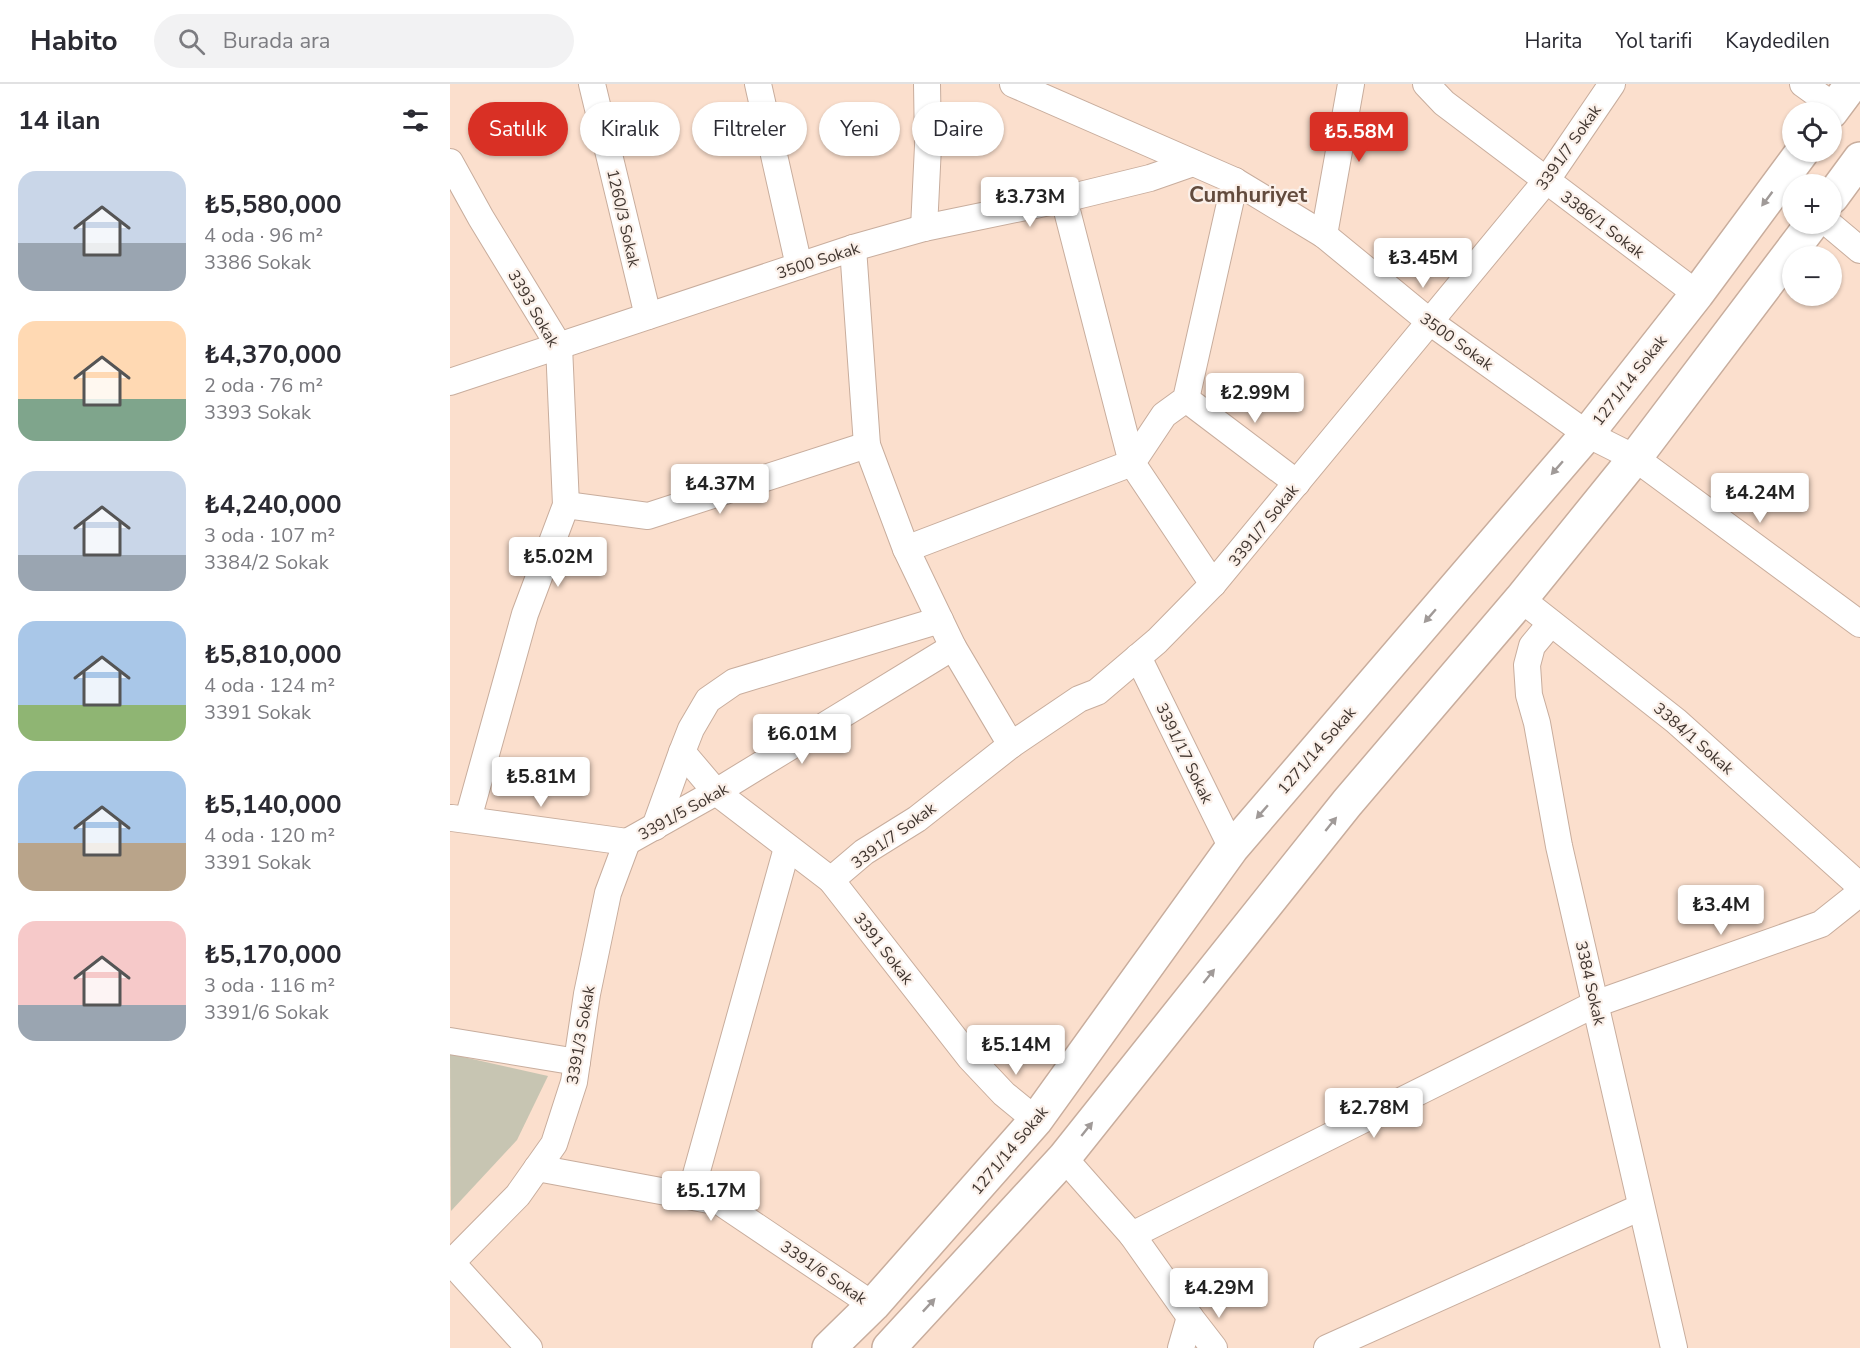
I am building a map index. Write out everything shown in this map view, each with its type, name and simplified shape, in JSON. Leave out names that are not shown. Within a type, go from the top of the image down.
[{"type":"street","name":"1260/3 Sokak","points":[[592,84],[648,316]]},
{"type":"street","points":[[759,84],[799,266]]},
{"type":"street","points":[[924,228],[928,146],[927,84]]},
{"type":"street","name":"3500 Sokak","points":[[1013,84],[1235,181],[1324,235],[1430,322],[1587,434],[1635,458],[1860,624]]},
{"type":"street","points":[[1324,235],[1351,84]]},
{"type":"street","name":"3386/1 Sokak","points":[[1426,84],[1444,103],[1697,294]]},
{"type":"street","name":"3391/7 Sokak","points":[[831,880],[864,852],[917,819],[1011,745],[1078,699],[1097,692],[1157,642],[1213,584],[1546,181],[1612,84]]},
{"type":"street","points":[[1803,84],[1839,101]]},
{"type":"street","points":[[1842,183],[1860,159]]},
{"type":"street","name":"3393 Sokak","points":[[450,162],[481,218],[559,346],[566,506],[525,614],[459,818]]},
{"type":"street","name":"1271/14 Sokak","points":[[829,1348],[873,1305],[1036,1120],[1232,848],[1587,434],[1697,294],[1795,162]]},
{"type":"street","name":"3500 Sokak","points":[[450,382],[853,248],[924,228],[1064,199],[1150,178],[1192,163]]},
{"type":"street","points":[[906,549],[1132,463],[1164,415],[1186,399],[1235,181]]},
{"type":"street","points":[[1064,199],[1132,463],[1213,584]]},
{"type":"street","points":[[889,1348],[1064,1158],[1347,803],[1521,599],[1635,458],[1804,234]]},
{"type":"street","points":[[1841,234],[1860,250]]},
{"type":"street","points":[[853,248],[867,445],[906,549],[940,620],[953,647],[1011,745]]},
{"type":"street","points":[[1186,399],[1298,483]]},
{"type":"street","points":[[566,506],[648,516],[867,445]]},
{"type":"street","name":"3384/1 Sokak","points":[[1521,599],[1676,721],[1860,886]]},
{"type":"street","points":[[655,827],[691,729],[708,700],[734,682],[940,620]]},
{"type":"street","name":"3384 Sokak","points":[[1551,623],[1532,646],[1527,665],[1528,695],[1537,723],[1559,846],[1674,1348]]},
{"type":"street","name":"3391/5 Sokak","points":[[627,842],[716,792],[953,647]]},
{"type":"street","name":"3391/17 Sokak","points":[[1138,657],[1232,848]]},
{"type":"street","name":"3391 Sokak","points":[[682,752],[716,792],[831,880],[970,1058],[1004,1094],[1036,1120]]},
{"type":"street","points":[[459,818],[627,842]]},
{"type":"street","name":"3391/3 Sokak","points":[[450,1263],[518,1195],[554,1144],[574,1082],[587,994],[608,894],[627,842]]},
{"type":"street","points":[[690,1196],[787,848]]},
{"type":"street","points":[[1132,1235],[1595,1004],[1821,924],[1860,893]]},
{"type":"street","points":[[450,1041],[577,1062]]},
{"type":"street","points":[[1064,1158],[1132,1235],[1214,1348]]},
{"type":"street","name":"3391/6 Sokak","points":[[537,1168],[720,1202],[873,1305]]},
{"type":"street","points":[[1327,1348],[1641,1207]]},
{"type":"street","points":[[450,1263],[529,1348]]},
{"type":"street","points":[[1181,1348],[1190,1317]]},
{"type":"shaded area","points":[[450,1054],[548,1076],[517,1140],[451,1211]]},
{"type":"district","name":"Cumhuriyet","points":[[1248,194]]}]
